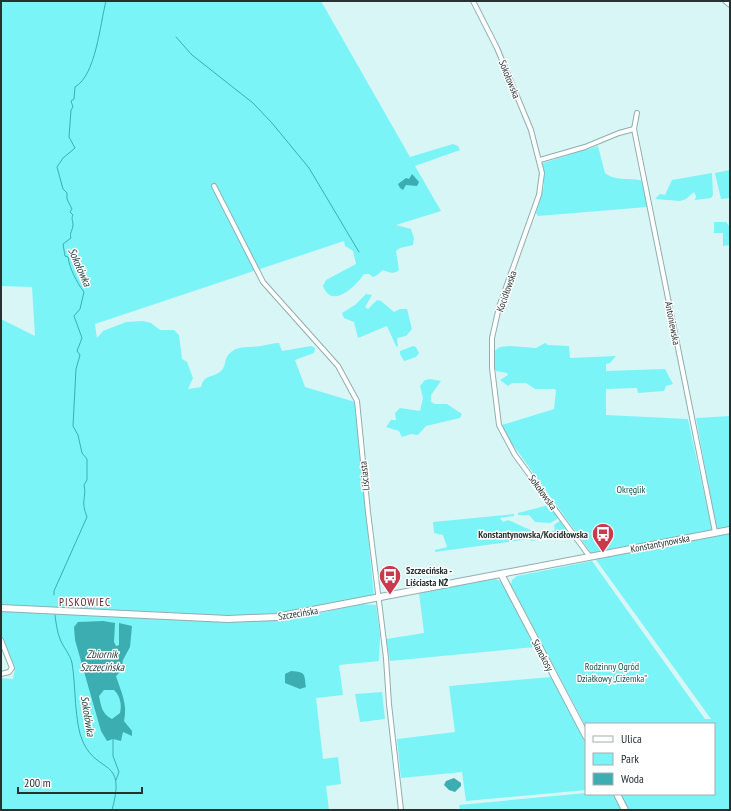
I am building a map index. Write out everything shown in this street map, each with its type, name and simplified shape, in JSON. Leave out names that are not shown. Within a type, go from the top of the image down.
[{"type":"main road","name":"Konstantynowska","points":[[590,557],[730,530]]},
{"type":"main road","name":"Szczecińska","points":[[1,608],[254,618],[291,615],[590,557]]},
{"type":"main road","name":"Sianokosy","points":[[501,574],[585,734]]},
{"type":"main road","points":[[618,795],[625,810]]},
{"type":"street","name":"Sokołowska","points":[[473,1],[497,48],[531,130],[540,160]]},
{"type":"street","points":[[724,1],[730,5]]},
{"type":"street","name":"Antoniewska","points":[[637,113],[634,129],[715,532]]},
{"type":"street","points":[[540,160],[585,147],[619,133],[634,129]]},
{"type":"street","name":"Kocidłowska","points":[[499,425],[492,368],[492,338],[499,307],[541,188],[542,173],[540,160]]},
{"type":"street","name":"Liściasta","points":[[214,186],[263,282],[338,366],[356,399],[386,658],[389,704],[401,810]]},
{"type":"street","name":"Sokołowska","points":[[499,425],[515,455],[590,557]]},
{"type":"street","points":[[1,640],[12,668],[9,672],[1,674]]},
{"type":"green space","points":[[1,1],[321,1],[410,157],[453,144],[458,146],[460,150],[415,166],[441,211],[396,225],[411,229],[414,238],[413,245],[400,248],[396,251],[399,270],[397,272],[391,273],[383,270],[373,277],[369,274],[364,274],[344,294],[332,296],[327,293],[323,286],[326,280],[356,264],[353,251],[345,246],[344,241],[95,324],[97,338],[103,331],[126,322],[143,321],[151,323],[160,330],[174,330],[179,335],[182,359],[187,362],[193,378],[188,389],[201,387],[204,380],[221,371],[224,367],[227,356],[236,349],[277,343],[279,343],[282,351],[311,346],[315,348],[314,353],[295,360],[305,387],[355,402],[374,596],[306,610],[307,616],[362,604],[376,605],[380,635],[379,661],[339,665],[343,695],[316,698],[323,759],[338,757],[341,784],[326,786],[329,810],[1,810],[1,678],[13,679],[15,668],[1,635],[1,319],[35,336],[32,287],[1,286]]},
{"type":"green space","points":[[598,146],[605,173],[609,176],[643,181],[647,207],[538,216],[536,213],[544,186],[543,163]]},
{"type":"green space","points":[[730,170],[730,198],[721,199],[715,173]]},
{"type":"green space","points":[[712,173],[713,195],[711,198],[695,200],[696,196],[694,192],[686,199],[680,201],[655,199],[660,194],[665,195],[672,180]]},
{"type":"green space","points":[[714,222],[726,222],[730,227],[730,245],[723,246],[723,233],[714,233]]},
{"type":"green space","points":[[366,294],[372,295],[365,307],[368,309],[377,300],[381,301],[394,312],[400,309],[407,309],[412,329],[406,336],[397,338],[398,347],[396,346],[387,326],[358,338],[354,322],[344,318],[342,313],[355,305]]},
{"type":"green space","name":"Okręglik","points":[[545,343],[548,345],[569,346],[570,358],[616,356],[610,363],[606,364],[606,371],[665,369],[673,384],[666,386],[664,391],[638,393],[637,388],[606,389],[606,415],[688,419],[707,507],[712,506],[696,418],[730,416],[730,810],[628,810],[620,795],[715,795],[715,723],[585,723],[585,725],[511,585],[512,580],[517,576],[592,561],[705,719],[711,719],[508,438],[502,425],[554,409],[556,391],[555,389],[535,389],[526,383],[512,383],[508,386],[500,380],[508,375],[507,373],[496,371],[493,366],[494,351],[500,347],[510,346],[536,348]]},
{"type":"green space","points":[[413,346],[416,347],[419,353],[416,357],[404,361],[400,351]]},
{"type":"green space","points":[[430,379],[441,381],[431,395],[431,402],[435,404],[447,404],[462,414],[460,418],[426,426],[418,435],[411,434],[402,437],[399,431],[386,427],[391,420],[396,420],[395,413],[400,408],[420,411],[423,398],[420,386],[425,380]]},
{"type":"green space","points":[[548,503],[559,518],[550,523],[535,522],[529,515],[518,515],[518,513],[545,506]]},
{"type":"green space","points":[[514,514],[514,516],[500,518],[503,522],[508,520],[531,530],[543,533],[555,530],[554,525],[561,520],[570,532],[532,541],[530,539],[435,552],[435,550],[447,547],[443,535],[434,533],[433,522]]},
{"type":"green space","points":[[493,578],[503,584],[535,647],[390,661],[386,639],[424,633],[419,593]]},
{"type":"green space","points":[[551,677],[585,740],[585,790],[466,801],[462,772],[401,778],[397,739],[455,732],[449,686]]},
{"type":"green space","points":[[382,692],[385,719],[360,722],[355,694]]},
{"type":"green space","points":[[585,793],[585,795],[615,795],[623,810],[460,810],[459,805]]},
{"type":"water","points":[[412,174],[419,182],[417,186],[406,185],[403,190],[400,188],[398,184],[406,178],[409,179]]},
{"type":"water","name":"Zbiornik Szczecińska","points":[[103,621],[115,623],[114,642],[116,646],[119,645],[119,623],[132,626],[130,647],[123,660],[121,671],[116,676],[125,704],[124,721],[132,731],[132,736],[123,732],[121,741],[113,739],[107,741],[101,731],[75,640],[74,627],[78,622]],"holes":[[[104,690],[114,690],[121,703],[121,710],[120,713],[112,719],[104,712],[99,696]]]},
{"type":"water","points":[[291,671],[300,672],[304,675],[306,687],[300,689],[285,683],[285,674]]},
{"type":"water","points":[[454,778],[461,783],[461,786],[455,792],[449,790],[444,785],[446,781]]},
{"type":"waterway","name":"Sokołówka","points":[[54,595],[54,591],[87,517],[84,507],[84,485],[87,480],[87,459],[82,453],[78,435],[73,426],[76,369],[80,355],[77,351],[82,338],[74,316],[80,309],[84,292],[74,275],[68,257],[65,256],[63,244],[71,238],[70,235],[73,225],[73,215],[70,212],[72,209],[67,199],[67,193],[63,189],[57,167],[63,158],[75,148],[69,137],[71,110],[73,107],[71,101],[74,99],[75,87],[82,81],[88,72],[92,61],[106,1]]},
{"type":"waterway","points":[[176,37],[192,55],[253,103],[272,123],[309,168],[359,252]]},
{"type":"waterway","name":"Sokołówka","points":[[55,615],[60,639],[72,663],[80,734],[89,752],[109,768],[116,782],[116,793],[112,810]]},
{"type":"waterway","points":[[113,739],[113,756],[119,772],[116,780]]},
{"type":"place","name":"Konstantynowska/Kocidłowska","points":[[603,554]]},
{"type":"place","name":"Szczecińska - Liściasta NŻ","points":[[390,596]]},
{"type":"district","name":"PISKOWIEC","points":[[85,602]]},
{"type":"park label","name":"Rodzinny Ogród Działkowy „Ciżemka”","points":[[612,672]]}]
